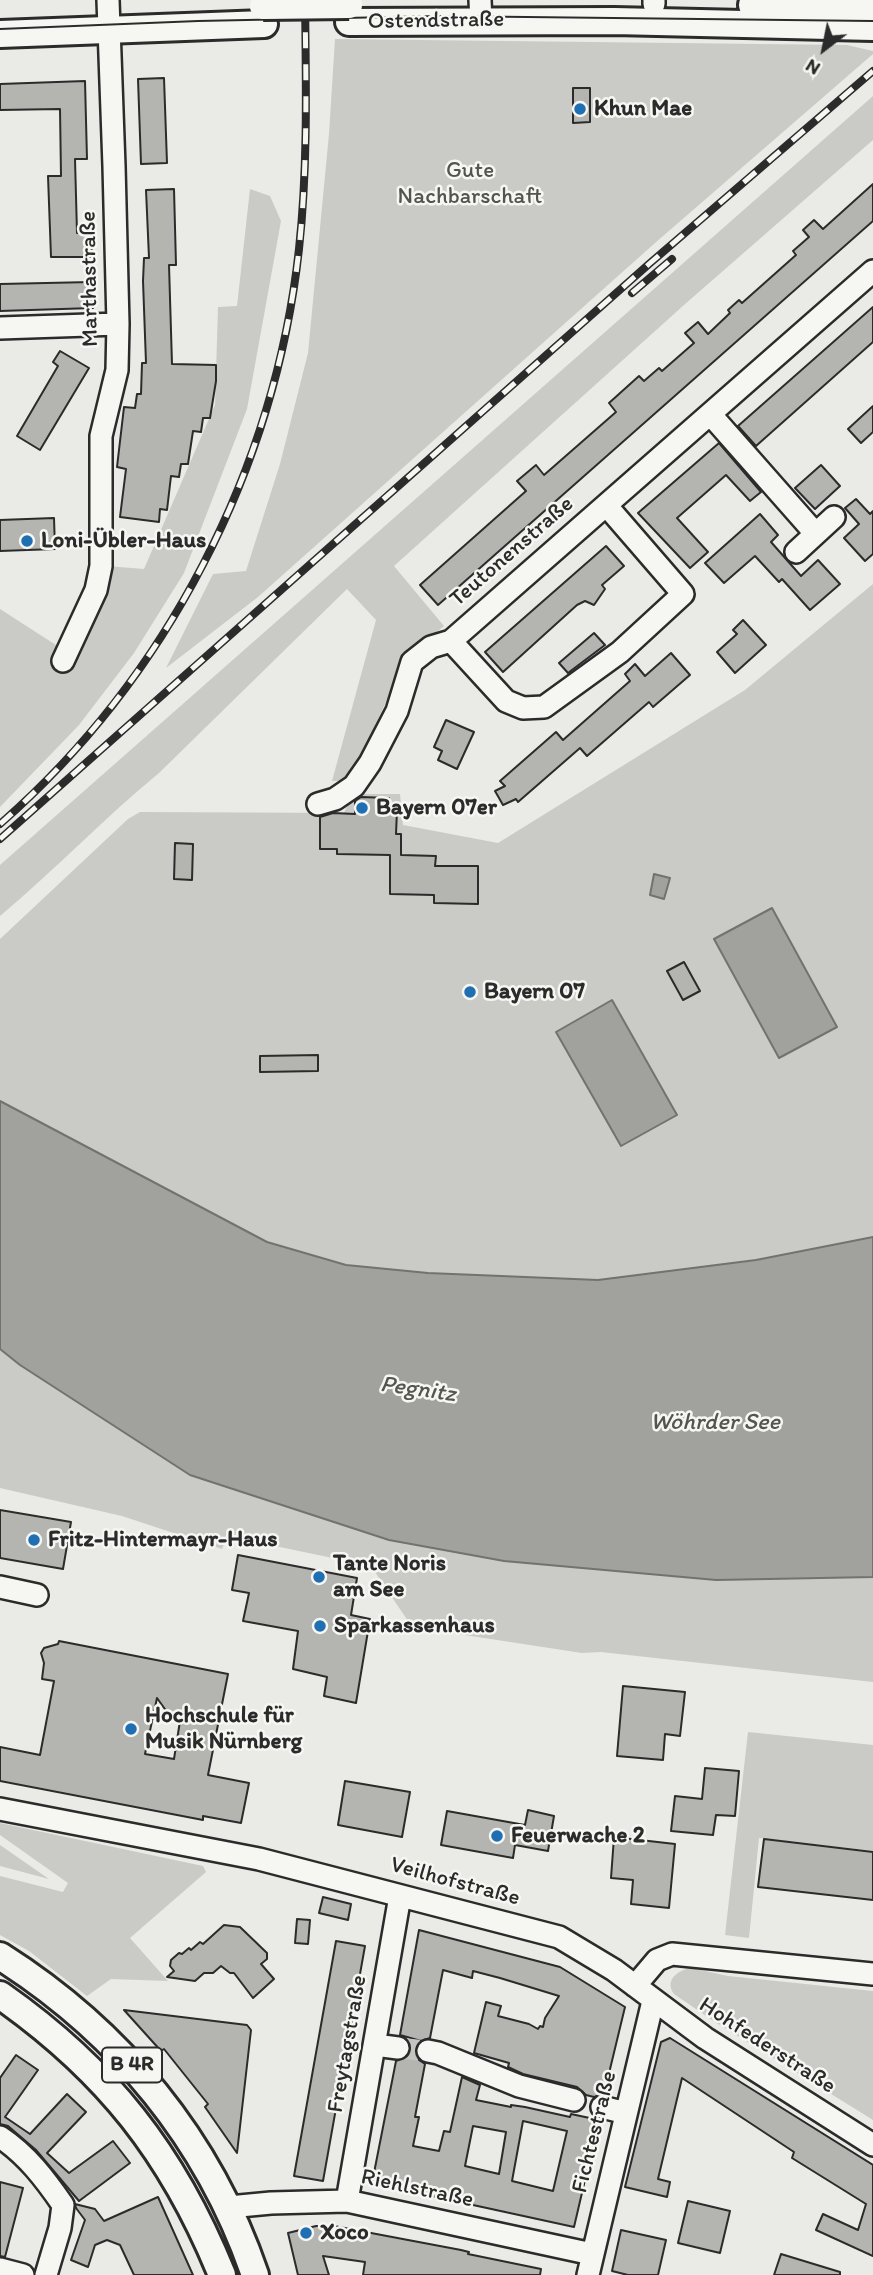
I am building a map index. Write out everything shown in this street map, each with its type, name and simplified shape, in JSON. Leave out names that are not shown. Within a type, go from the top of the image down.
[{"type":"main road","name":"Ostendstraße","points":[[0,17],[108,14],[264,15],[654,2],[873,8]]},
{"type":"main road","name":"Ostendstraße","points":[[480,8],[657,22],[873,27]]},
{"type":"main road","name":"Ostendstraße","points":[[0,34],[108,14]]},
{"type":"main road","name":"B 4R","points":[[0,1956],[76,2011],[138,2072],[185,2132],[229,2207],[256,2275]]},
{"type":"main road","name":"B 4R","points":[[0,1995],[50,2031],[90,2067],[122,2102],[157,2149],[188,2199],[222,2275]]},
{"type":"main road","name":"B 4R","points":[[157,2149],[185,2169],[204,2192],[229,2207]]},
{"type":"street","name":"Marthastraße","points":[[63,661],[96,590],[100,555],[101,436],[117,370],[118,324],[108,14]]},
{"type":"street","name":"Teutonenstraße","points":[[606,505],[683,594],[620,652],[544,707],[523,708],[506,701],[451,641],[606,505],[711,415],[873,271]]},
{"type":"street","points":[[0,328],[118,324]]},
{"type":"street","points":[[711,415],[815,533]]},
{"type":"street","points":[[796,552],[834,517]]},
{"type":"street","points":[[318,804],[335,799],[354,786],[370,763],[397,711],[412,662],[431,647],[451,641]]},
{"type":"street","points":[[0,1587],[37,1595]]},
{"type":"street","name":"Veilhofstraße","points":[[0,1809],[259,1859],[559,1937],[588,1953],[635,1986]]},
{"type":"street","name":"Freytagstraße","points":[[347,2201],[400,1896]]},
{"type":"street","points":[[635,1986],[657,1959],[672,1954],[873,1974]]},
{"type":"street","name":"Hohfederstraße","points":[[635,1986],[705,2038],[873,2145]]},
{"type":"street","name":"Fichtestraße","points":[[588,2275],[653,2001]]},
{"type":"street","points":[[374,2045],[398,2048]]},
{"type":"street","points":[[428,2051],[519,2086],[574,2100]]},
{"type":"street","points":[[602,2107],[626,2113]]},
{"type":"street","points":[[0,2137],[14,2146],[35,2167],[63,2205],[60,2228],[46,2275]]},
{"type":"street","name":"Riehlstraße","points":[[229,2207],[347,2201],[592,2254]]},
{"type":"street","points":[[0,2269],[23,2275]]},
{"type":"green space","name":"Gute Nachbarschaft","points":[[335,39],[847,45],[873,51],[873,54],[655,243],[258,597],[166,668],[213,574],[246,571],[280,464],[308,353],[329,134]]},
{"type":"green space","points":[[873,96],[873,140],[684,305],[394,566],[444,626],[408,655],[349,781],[332,781],[376,620],[347,589],[159,773],[0,916],[0,865]]},
{"type":"green space","points":[[250,189],[270,196],[281,221],[247,409],[184,573],[134,653],[79,725],[0,807],[0,609],[59,647],[94,565],[144,569],[215,405],[218,307],[237,306]]},
{"type":"green space","name":"Bayern 07","points":[[873,584],[873,1237],[756,1260],[598,1280],[428,1273],[346,1265],[267,1242],[0,1101],[0,939],[128,819],[140,812],[344,813],[352,794],[400,794],[403,825],[498,843],[745,690]]},
{"type":"green space","points":[[0,1349],[20,1365],[190,1475],[389,1540],[504,1561],[716,1580],[873,1577],[873,1682],[601,1652],[582,1653],[412,1627],[371,1566],[227,1536],[222,1549],[122,1516],[0,1488]]},
{"type":"green space","points":[[748,1732],[873,1745],[873,1851],[759,1838],[749,1938],[725,1935]]},
{"type":"green space","points":[[0,1823],[203,1866],[206,1872],[130,1938],[168,1981],[111,1979],[87,1996],[29,1951],[0,1935],[0,1876],[63,1892],[68,1883],[0,1835]]},
{"type":"green space","points":[[0,1845],[49,1879],[0,1866]]},
{"type":"green space","points":[[691,1968],[728,1976],[873,1991],[873,2120],[674,1994],[671,1989],[672,1980],[681,1971]]},
{"type":"water","points":[[654,874],[670,878],[664,899],[650,895]]},
{"type":"water","points":[[772,908],[837,1027],[779,1058],[714,939]]},
{"type":"water","points":[[612,1000],[677,1115],[621,1146],[556,1032]]},
{"type":"water","name":"Wöhrder See","points":[[0,1101],[267,1242],[346,1265],[428,1273],[598,1280],[756,1260],[873,1237],[873,1577],[716,1580],[504,1561],[389,1540],[190,1475],[20,1365],[0,1349]]},
{"type":"building","points":[[164,78],[167,163],[141,164],[138,79]]},
{"type":"building","points":[[85,81],[87,159],[75,159],[77,233],[91,232],[92,257],[51,257],[48,176],[61,176],[60,109],[0,110],[0,84]]},
{"type":"building","points":[[573,88],[590,88],[590,122],[573,123]]},
{"type":"building","points":[[873,184],[873,221],[438,605],[420,585],[526,491],[517,481],[536,465],[544,475],[616,412],[609,403],[639,376],[644,381],[659,368],[662,371],[694,343],[685,333],[698,322],[708,334],[730,313],[728,310],[739,300],[742,303],[796,255],[793,251],[809,237],[803,230],[814,220],[823,229]]},
{"type":"building","points":[[174,189],[176,265],[169,265],[172,364],[216,365],[216,381],[210,418],[203,418],[201,432],[193,431],[188,464],[181,464],[179,477],[171,476],[167,510],[160,509],[159,522],[120,517],[126,469],[117,467],[124,407],[135,408],[137,394],[141,394],[142,363],[146,363],[143,281],[144,258],[149,258],[146,190]]},
{"type":"building","points":[[92,282],[93,308],[0,311],[0,284]]},
{"type":"building","points":[[873,307],[873,342],[756,446],[738,426]]},
{"type":"building","points":[[60,351],[89,368],[40,450],[17,436],[58,366],[53,362]]},
{"type":"building","points":[[873,406],[873,432],[861,443],[848,429]]},
{"type":"building","points":[[719,443],[761,492],[750,501],[726,475],[677,518],[708,552],[690,568],[638,513]]},
{"type":"building","points":[[821,465],[840,486],[815,509],[795,488]]},
{"type":"building","points":[[856,499],[870,514],[873,511],[873,554],[865,561],[844,538],[859,524],[845,508]]},
{"type":"building","points":[[760,514],[778,535],[771,542],[801,576],[818,560],[840,584],[810,610],[782,579],[779,582],[755,556],[724,583],[705,563]]},
{"type":"building","name":"Loni-Übler-Haus","points":[[54,518],[55,549],[0,551],[0,520]]},
{"type":"building","points":[[606,546],[624,566],[602,585],[605,589],[594,605],[585,601],[577,605],[503,672],[485,652]]},
{"type":"building","points":[[743,620],[766,645],[735,673],[717,652],[737,634],[733,630]]},
{"type":"building","points":[[594,633],[605,645],[568,673],[559,663]]},
{"type":"building","points":[[671,653],[690,675],[653,707],[649,702],[587,756],[580,748],[518,802],[516,799],[503,805],[495,791],[505,786],[500,781],[556,732],[563,740],[630,681],[625,674],[635,664],[645,676]]},
{"type":"building","points":[[446,720],[474,732],[457,769],[438,760],[442,751],[434,747]]},
{"type":"building","points":[[361,797],[389,798],[390,810],[397,810],[396,834],[401,834],[401,855],[436,856],[435,866],[478,866],[478,904],[434,903],[434,895],[390,894],[390,855],[337,854],[337,849],[320,849],[320,817],[333,813],[355,814],[355,801]]},
{"type":"building","points":[[175,843],[193,844],[192,880],[174,879]]},
{"type":"building","points":[[684,962],[700,991],[683,1000],[667,971]]},
{"type":"building","points":[[318,1055],[318,1071],[260,1072],[260,1056]]},
{"type":"building","name":"Fritz-Hintermayr-Haus","points":[[0,1510],[71,1522],[63,1569],[0,1558]]},
{"type":"building","name":"Sparkassenhaus","points":[[238,1555],[357,1578],[351,1615],[370,1619],[356,1703],[324,1696],[327,1677],[293,1669],[298,1631],[243,1621],[249,1593],[232,1590]]},
{"type":"building","name":"Hochschule für Musik Nürnberg","points":[[59,1641],[228,1674],[208,1775],[249,1783],[241,1823],[203,1816],[203,1820],[0,1781],[0,1747],[40,1755],[54,1681],[42,1679],[44,1663],[41,1653],[44,1648],[58,1644]],"holes":[[[157,1698],[172,1719],[180,1721],[174,1759],[145,1754]]]},
{"type":"building","points":[[623,1686],[685,1692],[680,1736],[665,1734],[663,1760],[617,1756]]},
{"type":"building","points":[[705,1768],[739,1771],[735,1816],[716,1815],[713,1835],[671,1831],[675,1796],[702,1799]]},
{"type":"building","points":[[345,1781],[410,1792],[402,1837],[338,1825]]},
{"type":"building","name":"Feuerwache 2","points":[[528,1810],[554,1816],[548,1851],[515,1845],[513,1858],[441,1845],[447,1811],[525,1825]]},
{"type":"building","points":[[614,1837],[675,1844],[669,1908],[631,1904],[633,1880],[611,1878]]},
{"type":"building","points":[[764,1839],[873,1852],[873,1900],[758,1887]]},
{"type":"building","points":[[323,1897],[351,1904],[348,1920],[319,1913]]},
{"type":"building","points":[[297,1919],[310,1920],[308,1944],[295,1943]]},
{"type":"building","points":[[224,1925],[240,1927],[267,1953],[267,1959],[261,1964],[274,1979],[253,1998],[234,1973],[221,1966],[213,1973],[204,1973],[195,1981],[167,1977],[174,1971],[170,1966],[171,1960],[200,1942],[203,1944]]},
{"type":"building","points":[[419,1930],[560,1967],[625,2007],[604,2094],[594,2097],[586,2095],[577,2087],[523,2074],[508,2067],[509,2063],[474,2053],[486,2002],[501,2006],[498,2016],[538,2029],[543,2027],[545,2018],[559,1996],[500,1978],[473,1971],[472,1978],[443,1970],[430,2038],[421,2041],[400,2035]]},
{"type":"building","points":[[336,1941],[365,1946],[323,2181],[294,2176]]},
{"type":"building","points":[[124,2010],[247,2025],[251,2030],[237,2153],[205,2107],[208,2104],[164,2049],[161,2051]]},
{"type":"building","points":[[670,2038],[873,2165],[873,2256],[816,2230],[823,2214],[858,2230],[866,2204],[792,2158],[794,2152],[682,2078],[658,2179],[670,2182],[667,2197],[625,2187],[661,2042]]},
{"type":"building","points":[[410,2044],[416,2047],[415,2055],[425,2064],[415,2117],[419,2117],[413,2146],[439,2151],[444,2131],[450,2132],[462,2077],[480,2085],[476,2100],[599,2120],[574,2227],[372,2183],[396,2061],[408,2056]],"holes":[[[523,2121],[567,2131],[553,2191],[512,2181]],[[473,2126],[506,2132],[499,2174],[465,2166]]]},
{"type":"building","points":[[16,2055],[38,2070],[5,2117],[30,2134],[67,2094],[86,2112],[47,2153],[69,2173],[113,2141],[130,2163],[79,2201],[36,2150],[8,2126],[0,2124],[0,2078]]},
{"type":"building","points":[[0,2182],[23,2188],[5,2257],[0,2256]]},
{"type":"building","points":[[158,2197],[193,2275],[134,2275],[120,2245],[107,2240],[95,2245],[88,2267],[71,2260],[85,2220],[75,2204],[95,2209],[104,2221]]},
{"type":"building","points":[[688,2201],[730,2211],[720,2253],[678,2243]]},
{"type":"building","points":[[316,2226],[334,2226],[461,2250],[469,2252],[468,2254],[541,2269],[540,2275],[363,2275],[365,2262],[323,2256],[329,2275],[298,2275],[288,2233]]},
{"type":"building","points":[[621,2230],[666,2240],[658,2275],[628,2275],[612,2271]]},
{"type":"building","points":[[781,2254],[840,2272],[840,2275],[774,2275]]},
{"type":"tunnel","points":[[398,2048],[428,2051]]},
{"type":"tram line","points":[[0,29],[198,21],[440,16],[873,21]]},
{"type":"railway","points":[[0,824],[60,766],[114,704],[162,636],[203,564],[238,489],[266,411],[286,331],[299,249],[305,156],[305,0]]},
{"type":"railway","points":[[0,839],[649,264],[873,71]]},
{"type":"railway","points":[[632,293],[672,259]]},
{"type":"place","name":"Khun Mae","points":[[580,109]]},
{"type":"place","name":"Loni-Übler-Haus","points":[[27,541]]},
{"type":"place","name":"Bayern 07er","points":[[362,808]]},
{"type":"place","name":"Bayern 07","points":[[470,992]]},
{"type":"place","name":"Fritz-Hintermayr-Haus","points":[[34,1540]]},
{"type":"place","name":"Tante Noris am See","points":[[319,1577]]},
{"type":"place","name":"Sparkassenhaus","points":[[320,1626]]},
{"type":"place","name":"Hochschule für Musik Nürnberg","points":[[131,1729]]},
{"type":"place","name":"Feuerwache 2","points":[[497,1836]]},
{"type":"place","name":"Xoco","points":[[306,2233]]},
{"type":"water label","name":"Pegnitz","points":[[418,1390]]}]
